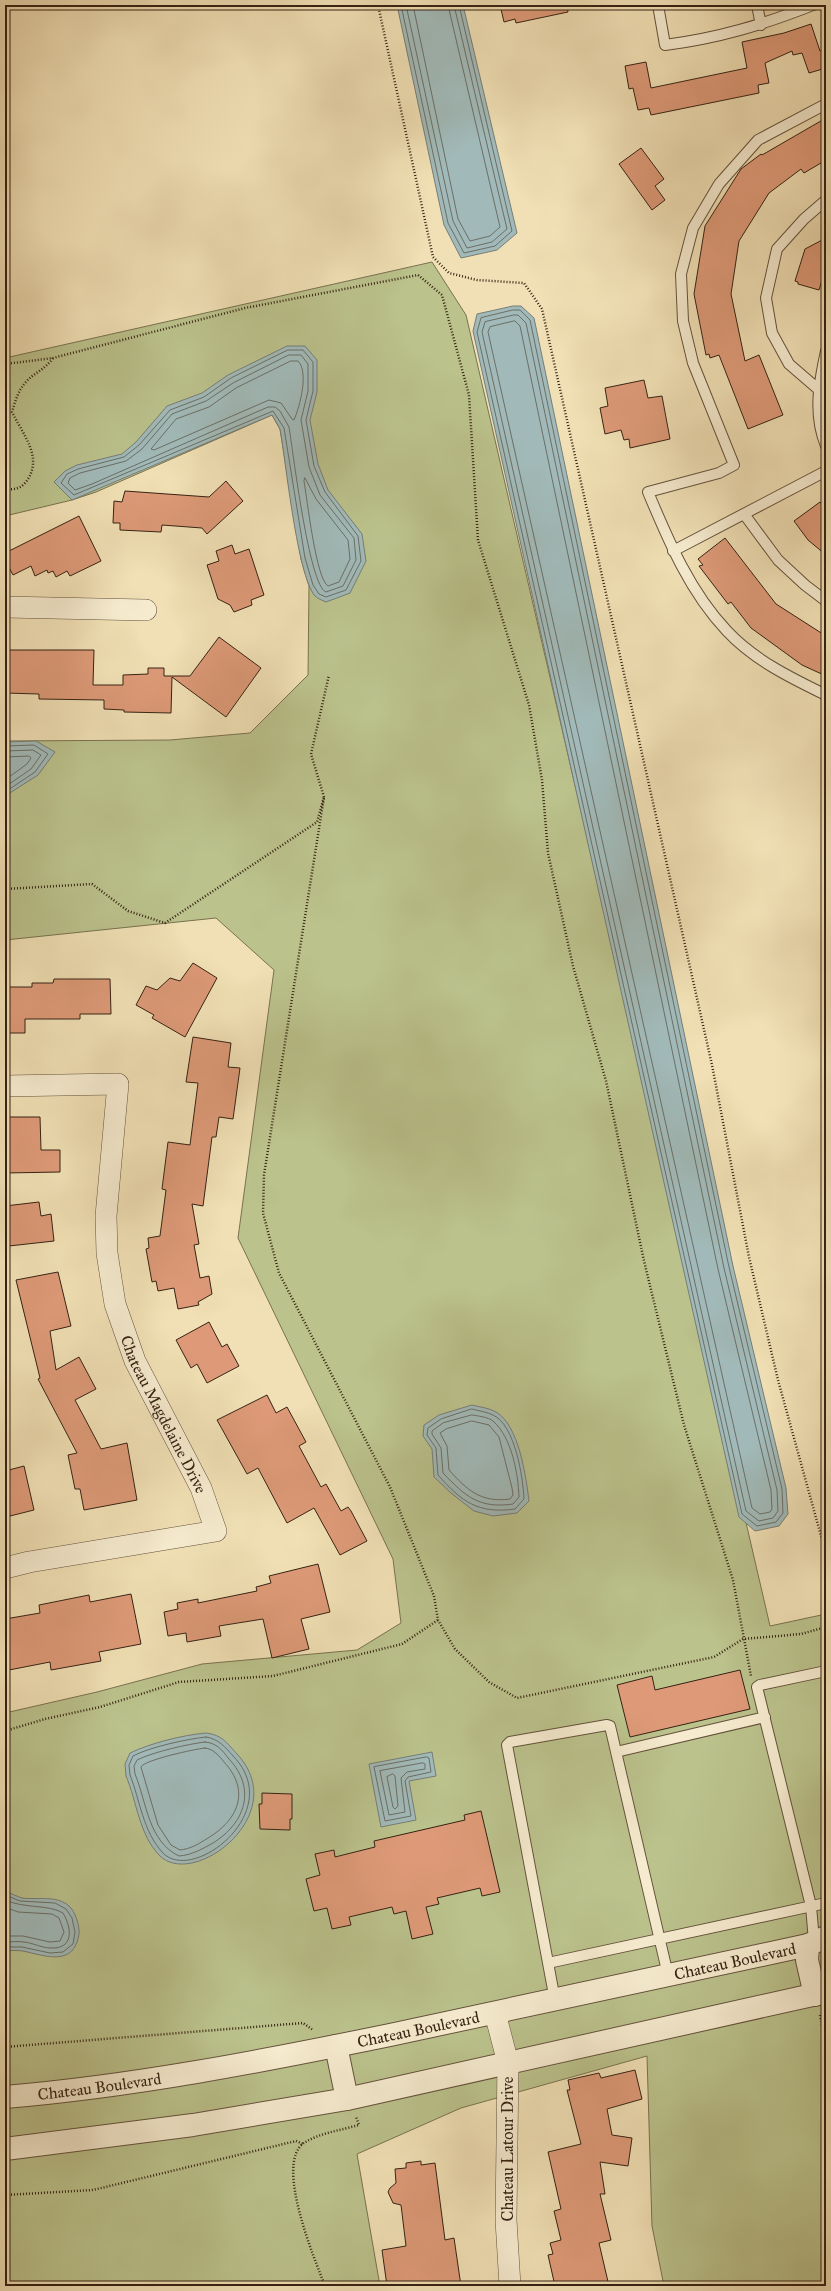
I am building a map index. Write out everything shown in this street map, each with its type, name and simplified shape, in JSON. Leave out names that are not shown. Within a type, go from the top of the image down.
[{"type":"street","points":[[5,607],[146,610]]},
{"type":"street","name":"Chateau Magdelaine Drive","points":[[5,1086],[118,1084],[106,1216],[107,1253],[115,1304],[135,1360],[201,1488],[216,1530],[29,1562],[5,1568]]},
{"type":"street","points":[[5,2149],[193,2125],[347,2099],[820,1993],[807,1960],[816,1941]]},
{"type":"street","name":"Chateau Boulevard","points":[[5,2097],[58,2093],[185,2075],[336,2046],[555,2000],[816,1941]]},
{"type":"street","name":"Chateau Latour Drive","points":[[495,2013],[508,2063],[506,2220],[510,2286]]},
{"type":"street","points":[[336,2046],[347,2099]]},
{"type":"lane","points":[[658,5],[665,45],[708,40],[761,25],[813,5]]},
{"type":"lane","points":[[757,5],[761,25]]},
{"type":"lane","points":[[826,104],[758,140],[719,184],[693,228],[681,274],[683,321],[693,363],[734,465],[719,473],[648,492],[673,551],[693,588],[727,631],[753,654],[785,675],[826,695]]},
{"type":"lane","points":[[818,389],[789,364],[772,333],[766,298],[777,249],[804,219],[826,200]]},
{"type":"lane","points":[[826,351],[818,389],[819,416],[826,446]]},
{"type":"lane","points":[[673,551],[826,471]]},
{"type":"lane","points":[[744,514],[778,560],[805,585],[826,601]]},
{"type":"lane","points":[[816,1941],[811,1906],[757,1687],[760,1685],[823,1672]]},
{"type":"lane","points":[[616,1752],[765,1717]]},
{"type":"lane","points":[[555,2000],[507,1745],[510,1742],[607,1725],[610,1726],[668,1975]]},
{"type":"lane","points":[[548,1963],[826,1903]]},
{"type":"path","points":[[378,5],[433,257],[449,273],[477,280],[524,283],[542,309],[712,1065],[749,1257],[778,1380],[826,1554]]},
{"type":"path","points":[[5,364],[53,358],[245,308],[418,274],[442,295],[469,395],[478,540],[529,705],[542,780],[548,853],[573,966],[606,1081],[644,1261],[684,1426],[733,1580],[752,1682]]},
{"type":"path","points":[[5,488],[11,490],[22,486],[30,477],[34,463],[32,449],[12,412],[16,400],[25,382],[47,367],[53,358]]},
{"type":"path","points":[[329,676],[311,754],[324,797],[264,1175],[263,1213],[279,1273],[390,1487],[434,1596],[438,1620],[455,1649],[489,1682],[516,1698],[714,1657],[743,1639],[801,1634],[826,1627]]},
{"type":"path","points":[[5,889],[92,884],[128,911],[165,923],[317,822],[324,797]]},
{"type":"path","points":[[5,1730],[100,1707],[179,1682],[273,1676],[402,1644],[438,1620]]},
{"type":"path","points":[[820,1993],[826,2045]]},
{"type":"path","points":[[5,2047],[303,2023],[336,2046]]},
{"type":"path","points":[[325,2286],[302,2225],[295,2191],[295,2156],[303,2144],[359,2125],[347,2099]]},
{"type":"path","points":[[5,2195],[93,2190],[296,2141],[303,2144]]},
{"type":"green space","points":[[432,262],[466,315],[770,1626],[826,1614],[826,2286],[664,2286],[652,2226],[647,2056],[461,2108],[357,2154],[380,2286],[5,2286],[5,1713],[97,1692],[202,1664],[357,1650],[401,1623],[393,1559],[238,1238],[274,970],[216,918],[5,940],[5,741],[170,740],[250,733],[308,675],[309,586],[301,559],[280,429],[272,415],[96,492],[72,500],[5,516],[5,358]]},
{"type":"water","points":[[397,5],[463,5],[517,233],[497,250],[461,258],[444,225]]},
{"type":"water","points":[[513,306],[521,306],[534,318],[733,1266],[786,1488],[788,1514],[779,1526],[755,1531],[739,1517],[473,331],[477,314]]},
{"type":"water","points":[[287,346],[305,346],[317,360],[317,392],[310,420],[318,464],[328,490],[362,534],[366,561],[350,593],[326,602],[315,596],[309,584],[303,566],[293,517],[280,429],[272,415],[72,500],[54,482],[65,471],[77,465],[122,454],[136,442],[167,406],[202,393],[228,375]]},
{"type":"water","points":[[36,741],[55,752],[38,775],[5,796],[5,742]]},
{"type":"water","points":[[472,1405],[496,1412],[504,1419],[516,1440],[526,1479],[529,1501],[517,1513],[493,1516],[474,1511],[434,1477],[432,1449],[423,1436],[424,1425],[439,1415]]},
{"type":"water","points":[[206,1733],[220,1737],[237,1754],[251,1777],[253,1800],[246,1821],[232,1840],[214,1854],[194,1862],[175,1864],[160,1856],[147,1838],[126,1776],[125,1764],[130,1753],[138,1749],[167,1740]]},
{"type":"water","points":[[432,1752],[436,1776],[409,1781],[416,1820],[381,1827],[369,1764]]},
{"type":"water","points":[[5,1891],[22,1898],[59,1900],[69,1906],[75,1915],[79,1931],[76,1944],[71,1951],[58,1957],[50,1957],[21,1951],[5,1950]]},
{"type":"building","points":[[500,5],[567,5],[568,12],[516,23],[515,19],[504,22]]},
{"type":"building","points":[[811,24],[820,51],[826,48],[826,68],[809,73],[802,53],[793,55],[792,51],[765,63],[769,83],[758,85],[759,93],[651,115],[649,108],[638,110],[633,88],[629,89],[625,66],[646,62],[651,88],[747,68],[742,42],[784,33]]},
{"type":"building","points":[[826,118],[826,160],[804,173],[801,169],[769,193],[739,241],[731,294],[745,361],[759,355],[783,415],[748,429],[719,355],[710,358],[709,354],[706,355],[694,294],[705,226],[741,169],[761,154],[762,155]]},
{"type":"building","points":[[641,148],[664,179],[655,186],[665,200],[652,210],[619,164]]},
{"type":"building","points":[[826,238],[826,267],[819,290],[798,284],[798,282],[795,281],[805,249]]},
{"type":"building","points":[[644,380],[648,398],[662,396],[670,439],[630,448],[629,439],[624,440],[621,430],[605,434],[600,408],[608,406],[605,388]]},
{"type":"building","points":[[226,481],[243,501],[207,534],[202,528],[162,525],[161,532],[120,530],[120,523],[113,523],[114,501],[122,502],[125,491],[209,497]]},
{"type":"building","points":[[820,502],[826,509],[826,555],[808,540],[794,521]]},
{"type":"building","points":[[79,516],[101,561],[70,576],[67,571],[56,577],[53,571],[48,573],[47,570],[35,576],[31,566],[13,575],[5,560],[5,553]]},
{"type":"building","points":[[725,538],[776,604],[826,636],[826,676],[802,665],[751,628],[731,602],[728,604],[699,566],[703,565],[698,559]]},
{"type":"building","points":[[232,545],[235,554],[249,549],[264,595],[251,600],[252,605],[234,612],[230,605],[218,599],[207,565],[219,561],[216,551]]},
{"type":"building","points":[[219,637],[261,668],[226,717],[172,677],[171,713],[124,712],[124,710],[104,709],[104,700],[39,699],[39,694],[5,693],[5,650],[94,650],[93,685],[123,685],[123,675],[148,674],[148,668],[164,668],[164,676],[190,676]]},
{"type":"building","points":[[193,963],[217,978],[185,1037],[152,1018],[154,1015],[136,1005],[146,986],[157,990],[170,978],[180,981]]},
{"type":"building","points":[[54,979],[110,979],[111,1014],[80,1014],[80,1019],[25,1019],[25,1033],[5,1033],[5,987],[32,987],[32,983],[53,983]]},
{"type":"building","points":[[193,1037],[231,1043],[228,1067],[240,1068],[233,1119],[219,1117],[216,1137],[212,1137],[203,1206],[192,1204],[199,1244],[194,1245],[200,1278],[209,1276],[212,1294],[198,1302],[199,1305],[178,1309],[174,1288],[158,1291],[156,1281],[152,1282],[146,1249],[149,1248],[148,1238],[160,1236],[166,1190],[162,1189],[168,1142],[190,1145],[198,1083],[186,1082]]},
{"type":"building","points":[[5,1117],[40,1117],[41,1150],[60,1150],[60,1172],[5,1173]]},
{"type":"building","points":[[39,1202],[41,1216],[51,1214],[54,1241],[9,1246],[7,1228],[5,1229],[5,1206]]},
{"type":"building","points":[[58,1272],[71,1326],[50,1331],[56,1370],[79,1357],[96,1389],[75,1400],[101,1449],[127,1443],[137,1500],[84,1510],[80,1489],[75,1489],[68,1455],[77,1453],[38,1379],[40,1378],[16,1280]]},
{"type":"building","points":[[209,1322],[222,1347],[227,1344],[239,1366],[207,1383],[197,1364],[191,1368],[176,1340]]},
{"type":"building","points":[[267,1395],[276,1413],[287,1407],[306,1442],[299,1446],[321,1487],[326,1484],[341,1511],[348,1507],[367,1541],[340,1555],[314,1508],[287,1523],[258,1468],[247,1474],[217,1420]]},
{"type":"building","points":[[24,1466],[34,1510],[10,1516],[8,1508],[5,1509],[5,1471]]},
{"type":"building","points":[[318,1564],[330,1612],[301,1619],[309,1649],[272,1658],[263,1619],[219,1626],[221,1636],[187,1642],[186,1633],[168,1636],[164,1612],[178,1609],[177,1603],[198,1599],[198,1603],[257,1591],[256,1587],[271,1583],[269,1576]]},
{"type":"building","points":[[131,1594],[141,1644],[99,1652],[101,1661],[51,1670],[50,1662],[9,1670],[5,1650],[5,1619],[40,1613],[39,1605],[89,1595],[90,1602]]},
{"type":"building","points":[[740,1670],[750,1709],[630,1737],[617,1685],[652,1676],[655,1690]]},
{"type":"building","points":[[262,1793],[292,1794],[292,1819],[290,1819],[290,1830],[260,1829],[259,1804],[262,1804]]},
{"type":"building","points":[[481,1811],[500,1892],[482,1896],[480,1888],[437,1898],[439,1904],[426,1907],[433,1934],[412,1939],[406,1911],[394,1914],[392,1907],[349,1917],[351,1925],[332,1929],[327,1908],[314,1911],[306,1879],[320,1875],[315,1854],[334,1850],[335,1857],[375,1847],[374,1841],[465,1820],[464,1815]]},
{"type":"building","points":[[635,2070],[642,2099],[607,2109],[612,2135],[632,2138],[628,2166],[600,2162],[605,2194],[600,2194],[611,2240],[599,2243],[609,2286],[555,2286],[548,2255],[553,2254],[550,2243],[561,2240],[554,2211],[561,2209],[548,2152],[581,2144],[567,2090],[570,2090],[568,2080],[599,2073],[601,2078]]},
{"type":"building","points":[[421,2161],[421,2165],[435,2163],[445,2240],[454,2238],[461,2286],[387,2286],[382,2250],[406,2246],[401,2205],[393,2203],[388,2192],[396,2183],[395,2169],[406,2168],[406,2163]]}]
